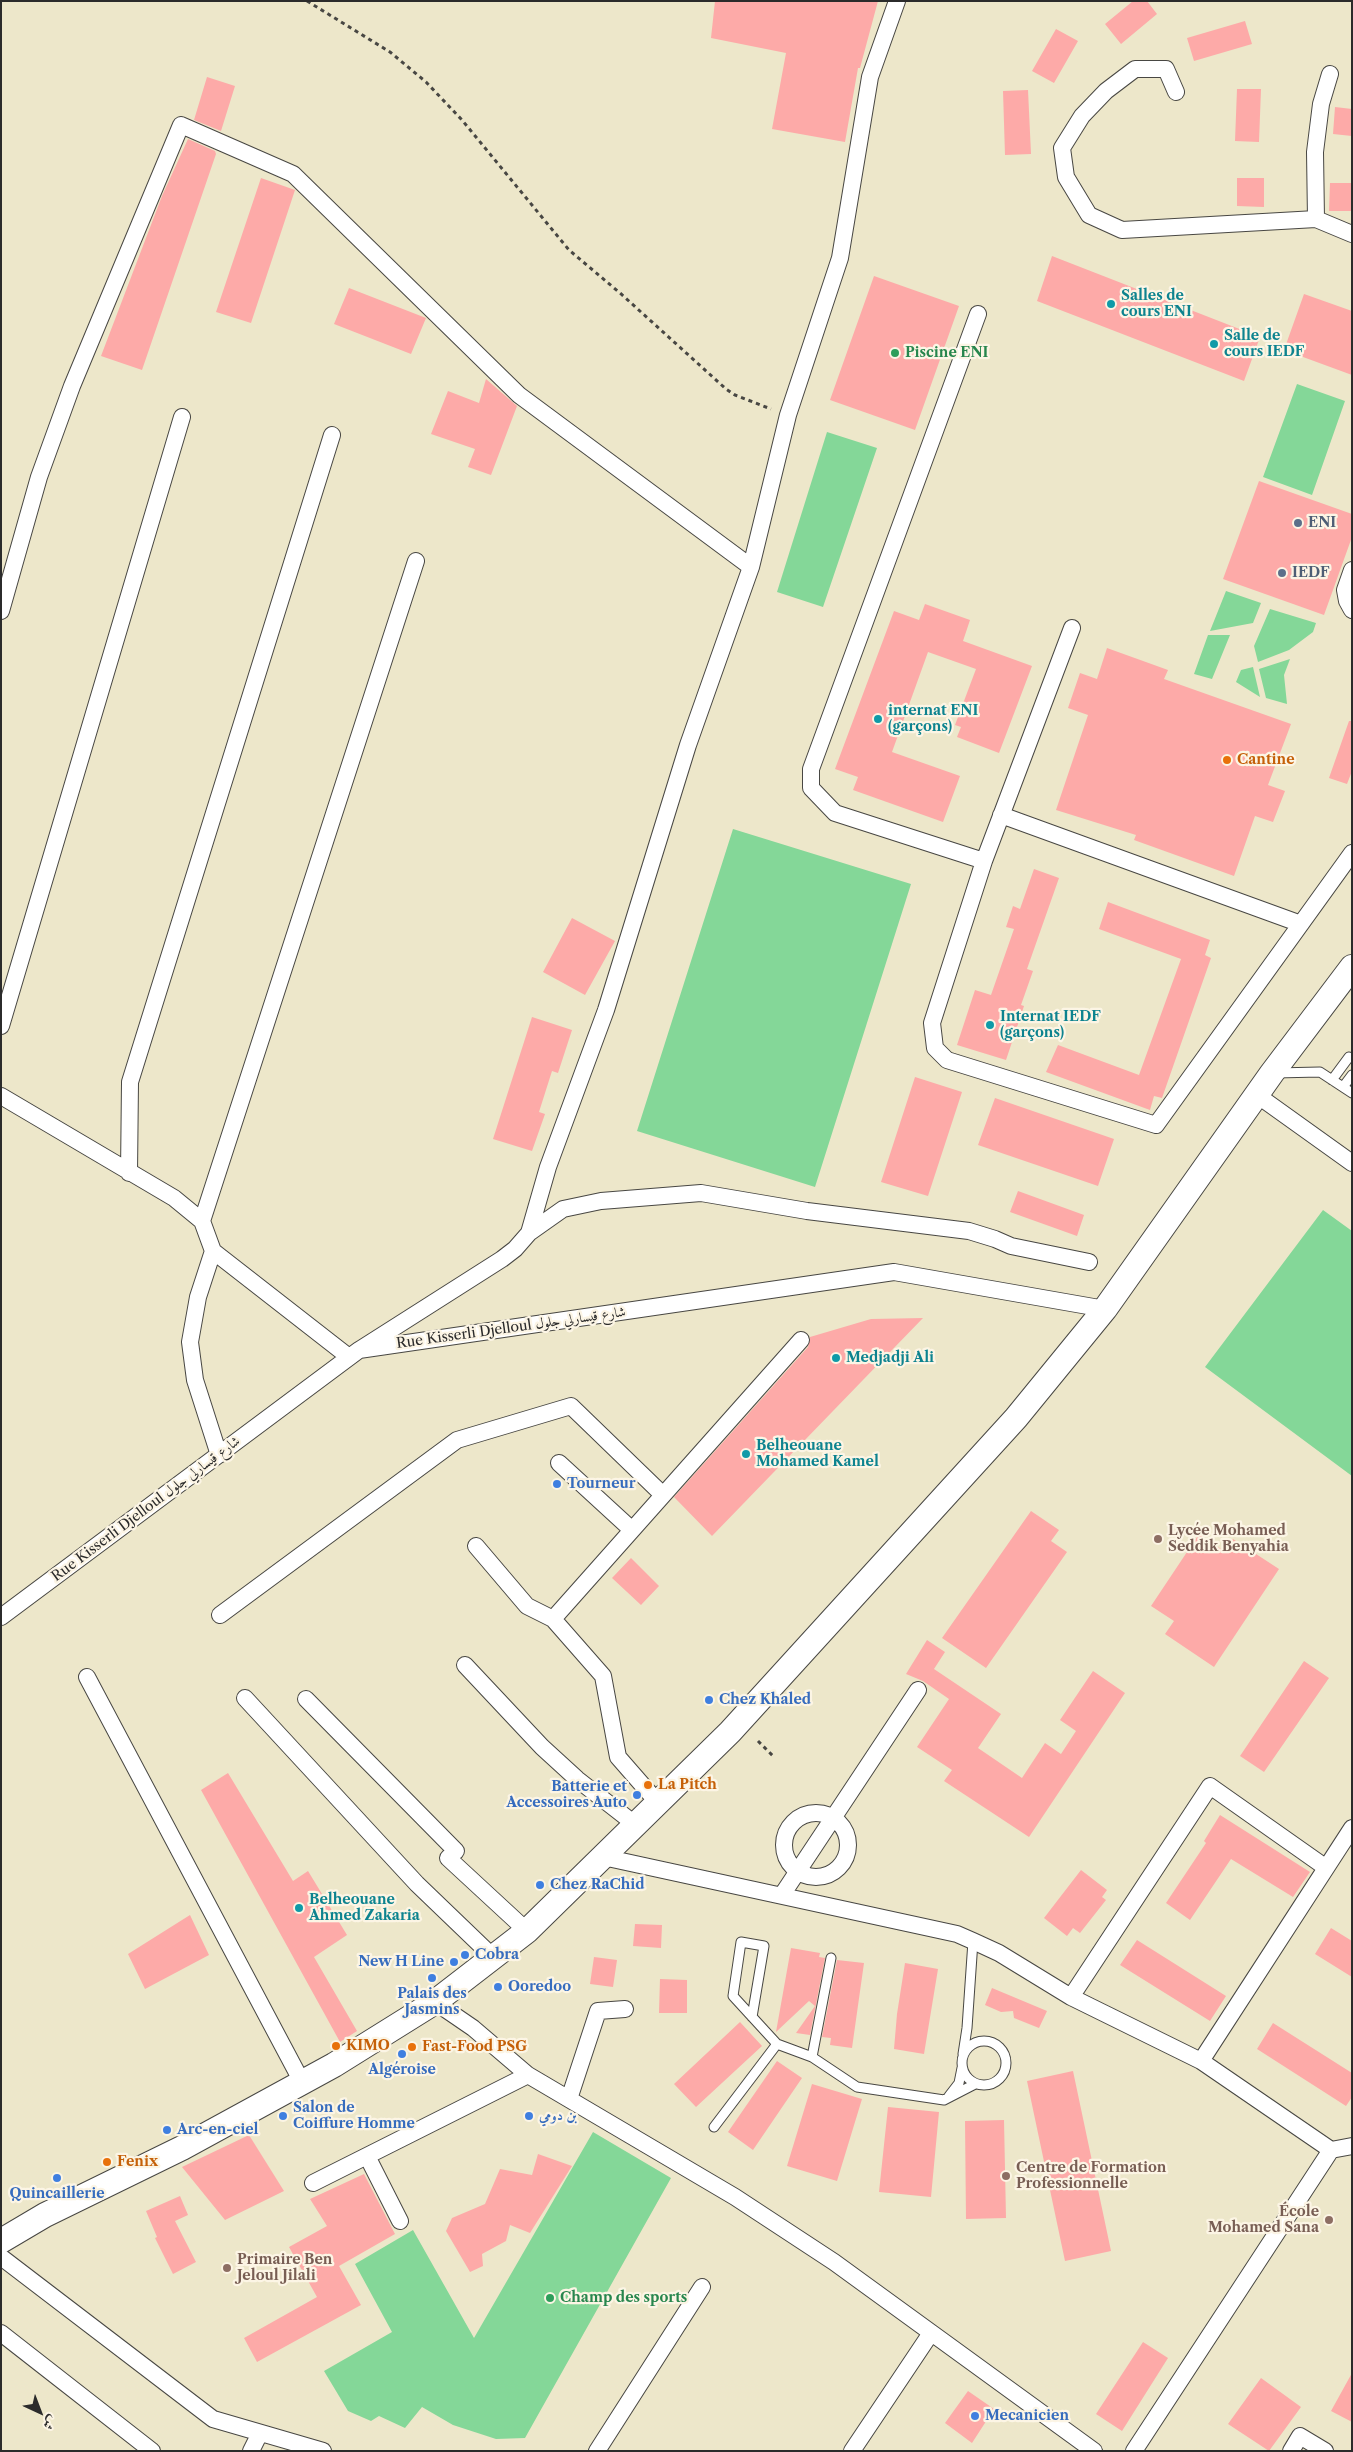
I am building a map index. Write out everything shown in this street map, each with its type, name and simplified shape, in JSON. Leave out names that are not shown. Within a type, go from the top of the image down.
[{"type":"main road","points":[[1,2241],[45,2215],[182,2148],[303,2084],[435,2002],[527,1931],[659,1804],[730,1732],[936,1509],[1016,1418],[1104,1309],[1272,1073],[1352,967]]},
{"type":"street","points":[[529,1233],[548,1167],[606,1010],[688,745],[751,567],[788,415],[840,258],[870,77],[897,1]]},
{"type":"street","points":[[1176,92],[1166,69],[1135,69],[1106,91],[1082,116],[1062,148],[1066,178],[1089,215],[1122,230],[1316,219],[1352,234]]},
{"type":"street","points":[[1316,219],[1315,152],[1321,104],[1330,74]]},
{"type":"street","points":[[1,611],[39,477],[72,386],[181,125],[293,174],[519,395],[751,567]]},
{"type":"street","points":[[978,314],[811,769],[811,788],[835,813],[984,861]]},
{"type":"street","points":[[1,1026],[182,417]]},
{"type":"street","points":[[129,1173],[130,1082],[332,435]]},
{"type":"street","points":[[202,1221],[416,561]]},
{"type":"street","points":[[1352,570],[1345,590],[1352,610]]},
{"type":"street","points":[[1072,628],[984,861],[932,1023],[935,1048],[948,1060],[1156,1125],[1352,853]]},
{"type":"street","points":[[1001,815],[1301,924]]},
{"type":"street","points":[[1,1096],[174,1198],[202,1221],[213,1251],[354,1354],[502,1259],[515,1249],[529,1233],[563,1210],[601,1202],[701,1193],[807,1211],[969,1232],[995,1239],[1011,1246],[1089,1262]]},
{"type":"street","points":[[1257,1096],[1352,1163]]},
{"type":"street","points":[[213,1251],[198,1297],[190,1342],[195,1380],[219,1455]]},
{"type":"street","name":"Rue Kisserli Djelloul شارع قيسارلي جلول","points":[[1,1617],[354,1354],[894,1272],[1104,1309]]},
{"type":"street","points":[[552,1619],[801,1340]]},
{"type":"street","points":[[220,1614],[457,1440],[571,1406],[663,1495]]},
{"type":"street","points":[[559,1463],[632,1530]]},
{"type":"street","points":[[476,1546],[527,1606],[552,1619],[603,1676],[618,1757],[659,1804]]},
{"type":"street","points":[[465,1665],[542,1747],[577,1779],[636,1826]]},
{"type":"street","points":[[87,1678],[303,2084]]},
{"type":"street","points":[[782,1895],[918,1690]]},
{"type":"street","points":[[245,1698],[417,1884],[494,1958]]},
{"type":"street","points":[[306,1699],[456,1851],[448,1858],[527,1931]]},
{"type":"street","points":[[1071,1997],[1210,1786],[1325,1867]]},
{"type":"street","points":[[820,1813],[833,1818],[843,1828],[847,1837],[847,1852],[841,1865],[830,1874],[821,1877],[806,1876],[797,1872],[790,1866],[784,1853],[784,1843],[793,1822],[806,1814],[820,1813]]},
{"type":"street","points":[[1201,2061],[1352,1828]]},
{"type":"street","points":[[603,1857],[957,1934],[999,1953],[1071,1997],[1201,2061],[1331,2150],[1352,2146]]},
{"type":"street","points":[[435,2002],[473,2028],[528,2075],[735,2197],[834,2262],[1094,2451]]},
{"type":"street","points":[[569,2099],[598,2011],[625,2009]]},
{"type":"street","points":[[313,2183],[528,2075]]},
{"type":"street","points":[[1134,2451],[1331,2150]]},
{"type":"street","points":[[366,2156],[400,2221]]},
{"type":"street","points":[[1,2257],[213,2418],[323,2451]]},
{"type":"street","points":[[597,2451],[702,2287]]},
{"type":"street","points":[[1,2333],[152,2451]]},
{"type":"street","points":[[852,2451],[931,2334]]},
{"type":"street","points":[[251,2451],[260,2433]]},
{"type":"street","points":[[1291,2451],[1300,2436],[1325,2451]]},
{"type":"lane","points":[[1332,1080],[1349,1057]]},
{"type":"lane","points":[[1272,1073],[1320,1072],[1352,1093]]},
{"type":"lane","points":[[1343,1087],[1352,1075]]},
{"type":"lane","points":[[944,2100],[959,2083],[962,2067],[967,2028],[973,1941]]},
{"type":"lane","points":[[752,2017],[764,1946],[741,1942],[732,1996],[777,2044],[812,2057],[857,2087],[944,2100],[975,2084]]},
{"type":"lane","points":[[812,2057],[831,1958]]},
{"type":"lane","points":[[962,2067],[966,2077],[975,2084],[985,2085],[995,2082],[1003,2075],[1006,2064],[1001,2050],[993,2043],[982,2041],[973,2036],[967,2028]]},
{"type":"lane","points":[[963,2057],[972,2044],[982,2041]]},
{"type":"lane","points":[[714,2127],[777,2044]]},
{"type":"path","points":[[307,1],[390,52],[426,82],[462,120],[569,250],[620,293],[726,389],[739,398],[788,415]]},
{"type":"path","points":[[758,1741],[773,1756]]},
{"type":"green space","points":[[1297,384],[1345,401],[1312,495],[1263,477]]},
{"type":"green space","points":[[827,432],[877,448],[823,607],[777,592]]},
{"type":"green space","points":[[1226,591],[1261,603],[1253,623],[1210,631]]},
{"type":"green space","points":[[1270,609],[1316,623],[1313,632],[1289,650],[1258,662],[1254,646]]},
{"type":"green space","points":[[1208,635],[1230,635],[1212,679],[1194,674]]},
{"type":"green space","points":[[1290,659],[1284,675],[1287,704],[1266,698],[1259,669]]},
{"type":"green space","points":[[1253,667],[1260,697],[1236,682],[1241,670]]},
{"type":"green space","points":[[733,829],[911,884],[815,1187],[637,1131]]},
{"type":"green space","points":[[1323,1210],[1352,1231],[1352,1476],[1205,1367]]},
{"type":"green space","name":"Champ des sports","points":[[593,2132],[671,2178],[525,2438],[496,2439],[453,2425],[422,2407],[405,2428],[379,2416],[371,2421],[348,2411],[324,2371],[392,2332],[355,2264],[413,2230],[474,2338]]},
{"type":"building","points":[[715,1],[878,1],[860,68],[858,68],[845,142],[772,129],[786,53],[711,38]]},
{"type":"building","points":[[1133,1],[1147,1],[1157,14],[1121,44],[1105,24]]},
{"type":"building","points":[[1245,21],[1252,44],[1194,61],[1187,38]]},
{"type":"building","points":[[1056,29],[1078,41],[1054,83],[1032,71]]},
{"type":"building","points":[[207,77],[235,86],[221,131],[194,120]]},
{"type":"building","points":[[1237,89],[1261,89],[1259,142],[1235,141]]},
{"type":"building","points":[[1028,90],[1031,154],[1005,155],[1003,91]]},
{"type":"building","points":[[1335,107],[1352,109],[1352,136],[1333,134]]},
{"type":"building","points":[[188,139],[215,151],[216,154],[142,370],[101,356],[162,196]]},
{"type":"building","points":[[261,178],[295,190],[251,323],[216,312]]},
{"type":"building","points":[[1237,178],[1264,178],[1264,207],[1237,206]]},
{"type":"building","points":[[1330,183],[1352,183],[1352,211],[1329,211]]},
{"type":"building","name":"Salles de cours ENI","points":[[1052,256],[1260,337],[1244,381],[1037,301]]},
{"type":"building","name":"Piscine ENI","points":[[874,276],[959,306],[915,430],[830,400]]},
{"type":"building","points":[[349,288],[426,318],[411,354],[334,324]]},
{"type":"building","points":[[1304,294],[1352,311],[1352,375],[1284,350]]},
{"type":"building","points":[[486,379],[517,406],[491,475],[468,467],[475,449],[431,434],[448,391],[479,403]]},
{"type":"building","points":[[1259,481],[1352,514],[1352,537],[1324,615],[1223,579]]},
{"type":"building","name":"internat ENI (garçons)","points":[[925,604],[970,620],[963,641],[1032,666],[999,753],[957,737],[961,727],[955,725],[976,669],[928,652],[892,752],[960,776],[943,822],[853,790],[858,777],[835,769],[894,611],[919,620]]},
{"type":"building","points":[[1107,648],[1168,670],[1164,679],[1291,724],[1268,785],[1285,791],[1273,822],[1255,816],[1234,876],[1134,840],[1136,835],[1056,810],[1088,715],[1068,708],[1080,673],[1097,679]]},
{"type":"building","points":[[1349,721],[1352,721],[1352,771],[1347,784],[1329,778]]},
{"type":"building","points":[[1034,869],[1059,878],[1027,969],[1033,971],[1021,1005],[1024,1006],[1006,1060],[957,1045],[975,990],[991,995],[1014,929],[1006,927],[1013,906],[1020,909]]},
{"type":"building","points":[[1108,902],[1210,940],[1205,955],[1211,958],[1162,1098],[1154,1096],[1150,1110],[1046,1072],[1058,1045],[1139,1075],[1181,959],[1099,929]]},
{"type":"building","points":[[572,918],[615,941],[585,995],[543,972]]},
{"type":"building","points":[[532,1017],[572,1030],[558,1073],[552,1071],[539,1112],[545,1114],[532,1151],[493,1139]]},
{"type":"building","points":[[915,1077],[962,1092],[928,1196],[881,1182]]},
{"type":"building","points":[[995,1098],[1114,1139],[1098,1186],[978,1145]]},
{"type":"building","points":[[1018,1191],[1084,1215],[1077,1236],[1010,1212]]},
{"type":"building","points":[[923,1318],[712,1536],[674,1497],[808,1347],[810,1337],[871,1319]]},
{"type":"building","points":[[1031,1511],[1059,1530],[1051,1541],[1067,1552],[986,1668],[942,1638]]},
{"type":"building","points":[[1199,1534],[1224,1551],[1233,1539],[1279,1569],[1214,1667],[1165,1634],[1174,1621],[1151,1606]]},
{"type":"building","points":[[631,1558],[659,1586],[641,1605],[612,1578]]},
{"type":"building","points":[[927,1640],[945,1652],[934,1669],[1001,1714],[978,1748],[1022,1778],[1045,1743],[1061,1754],[1076,1731],[1060,1720],[1093,1671],[1125,1693],[1029,1837],[944,1781],[952,1770],[917,1747],[949,1699],[923,1681],[906,1674]]},
{"type":"building","points":[[1304,1661],[1329,1678],[1264,1772],[1240,1756]]},
{"type":"building","name":"Belheouane Ahmed Zakaria","points":[[228,1773],[293,1881],[308,1871],[347,1935],[314,1957],[357,2031],[340,2042],[201,1790]]},
{"type":"building","points":[[1220,1815],[1310,1872],[1293,1897],[1231,1859],[1190,1920],[1166,1903],[1206,1843],[1204,1841]]},
{"type":"building","points":[[1081,1870],[1107,1890],[1102,1897],[1106,1900],[1080,1933],[1073,1928],[1067,1936],[1044,1918]]},
{"type":"building","points":[[190,1915],[209,1955],[145,1989],[128,1954]]},
{"type":"building","points":[[635,1924],[662,1925],[661,1948],[633,1946]]},
{"type":"building","points":[[1331,1928],[1352,1941],[1352,1977],[1315,1954]]},
{"type":"building","points":[[1137,1940],[1226,1996],[1210,2021],[1120,1965]]},
{"type":"building","points":[[791,1948],[820,1953],[819,1957],[825,1958],[810,2035],[796,2033],[815,2006],[809,2001],[776,2032]]},
{"type":"building","points":[[594,1957],[617,1960],[613,1987],[590,1984]]},
{"type":"building","points":[[837,1960],[864,1963],[852,2048],[830,2045],[831,2038],[822,2037]]},
{"type":"building","points":[[905,1963],[938,1969],[924,2054],[894,2049]]},
{"type":"building","points":[[660,1979],[687,1980],[687,2013],[659,2013]]},
{"type":"building","points":[[992,1988],[1047,2011],[1039,2028],[1014,2018],[1013,2011],[1001,2012],[985,2005]]},
{"type":"building","points":[[740,2022],[762,2046],[696,2107],[674,2084]]},
{"type":"building","points":[[1273,2023],[1352,2073],[1352,2097],[1346,2106],[1257,2049]]},
{"type":"building","points":[[777,2061],[802,2078],[753,2150],[728,2132]]},
{"type":"building","points":[[1073,2071],[1111,2251],[1065,2261],[1027,2081]]},
{"type":"building","points":[[812,2084],[862,2099],[837,2181],[787,2166]]},
{"type":"building","points":[[888,2107],[939,2112],[931,2197],[879,2192]]},
{"type":"building","points":[[1004,2120],[1006,2218],[966,2219],[965,2121]]},
{"type":"building","points":[[249,2135],[284,2191],[225,2220],[182,2167]]},
{"type":"building","points":[[538,2154],[572,2166],[530,2233],[510,2225],[506,2241],[482,2254],[483,2266],[470,2272],[446,2231],[452,2218],[485,2204],[500,2169],[532,2175]]},
{"type":"building","points":[[364,2174],[395,2234],[339,2266],[361,2305],[257,2362],[244,2338],[317,2297],[289,2247],[327,2226],[310,2199]]},
{"type":"building","points":[[180,2196],[188,2215],[175,2221],[196,2262],[173,2274],[155,2238],[157,2237],[146,2211]]},
{"type":"building","points":[[1143,2342],[1168,2358],[1122,2431],[1096,2414]]},
{"type":"building","points":[[1352,2373],[1352,2422],[1331,2411]]},
{"type":"building","points":[[1261,2378],[1301,2407],[1269,2451],[1228,2424]]},
{"type":"building","points":[[968,2391],[994,2409],[972,2443],[945,2423]]},
{"type":"place","name":"Salles de cours ENI","points":[[1111,304]]},
{"type":"place","name":"Salle de cours IEDF","points":[[1214,344]]},
{"type":"place","name":"Piscine ENI","points":[[895,353]]},
{"type":"place","name":"ENI","points":[[1298,523]]},
{"type":"place","name":"IEDF","points":[[1282,573]]},
{"type":"place","name":"internat ENI (garçons)","points":[[878,719]]},
{"type":"place","name":"Cantine","points":[[1227,760]]},
{"type":"place","name":"Internat IEDF (garçons)","points":[[990,1025]]},
{"type":"place","name":"Medjadji Ali","points":[[836,1358]]},
{"type":"place","name":"Belheouane Mohamed Kamel","points":[[746,1454]]},
{"type":"place","name":"Tourneur","points":[[557,1484]]},
{"type":"place","name":"Lycée Mohamed Seddik Benyahia","points":[[1158,1539]]},
{"type":"place","name":"Chez Khaled","points":[[709,1700]]},
{"type":"place","name":"La Pitch","points":[[648,1785]]},
{"type":"place","name":"Batterie et Accessoires Auto","points":[[637,1795]]},
{"type":"place","name":"Chez RaChid","points":[[540,1885]]},
{"type":"place","name":"Belheouane Ahmed Zakaria","points":[[299,1908]]},
{"type":"place","name":"Cobra","points":[[465,1955]]},
{"type":"place","name":"New H Line","points":[[454,1962]]},
{"type":"place","name":"Palais des Jasmins","points":[[432,1978]]},
{"type":"place","name":"Ooredoo","points":[[498,1987]]},
{"type":"place","name":"KIMO","points":[[336,2046]]},
{"type":"place","name":"Fast-Food PSG","points":[[412,2047]]},
{"type":"place","name":"Algéroise","points":[[402,2054]]},
{"type":"place","name":"Salon de Coiffure Homme","points":[[283,2116]]},
{"type":"place","name":"بن دومي","points":[[529,2116]]},
{"type":"place","name":"Arc-en-ciel","points":[[167,2130]]},
{"type":"place","name":"Fenix","points":[[107,2162]]},
{"type":"place","name":"Centre de Formation Professionnelle","points":[[1006,2176]]},
{"type":"place","name":"Quincaillerie","points":[[57,2178]]},
{"type":"place","name":"École Mohamed Sana","points":[[1329,2220]]},
{"type":"place","name":"Primaire Ben Jeloul Jilali","points":[[227,2268]]},
{"type":"place","name":"Champ des sports","points":[[550,2298]]},
{"type":"place","name":"Mecanicien","points":[[975,2416]]}]
